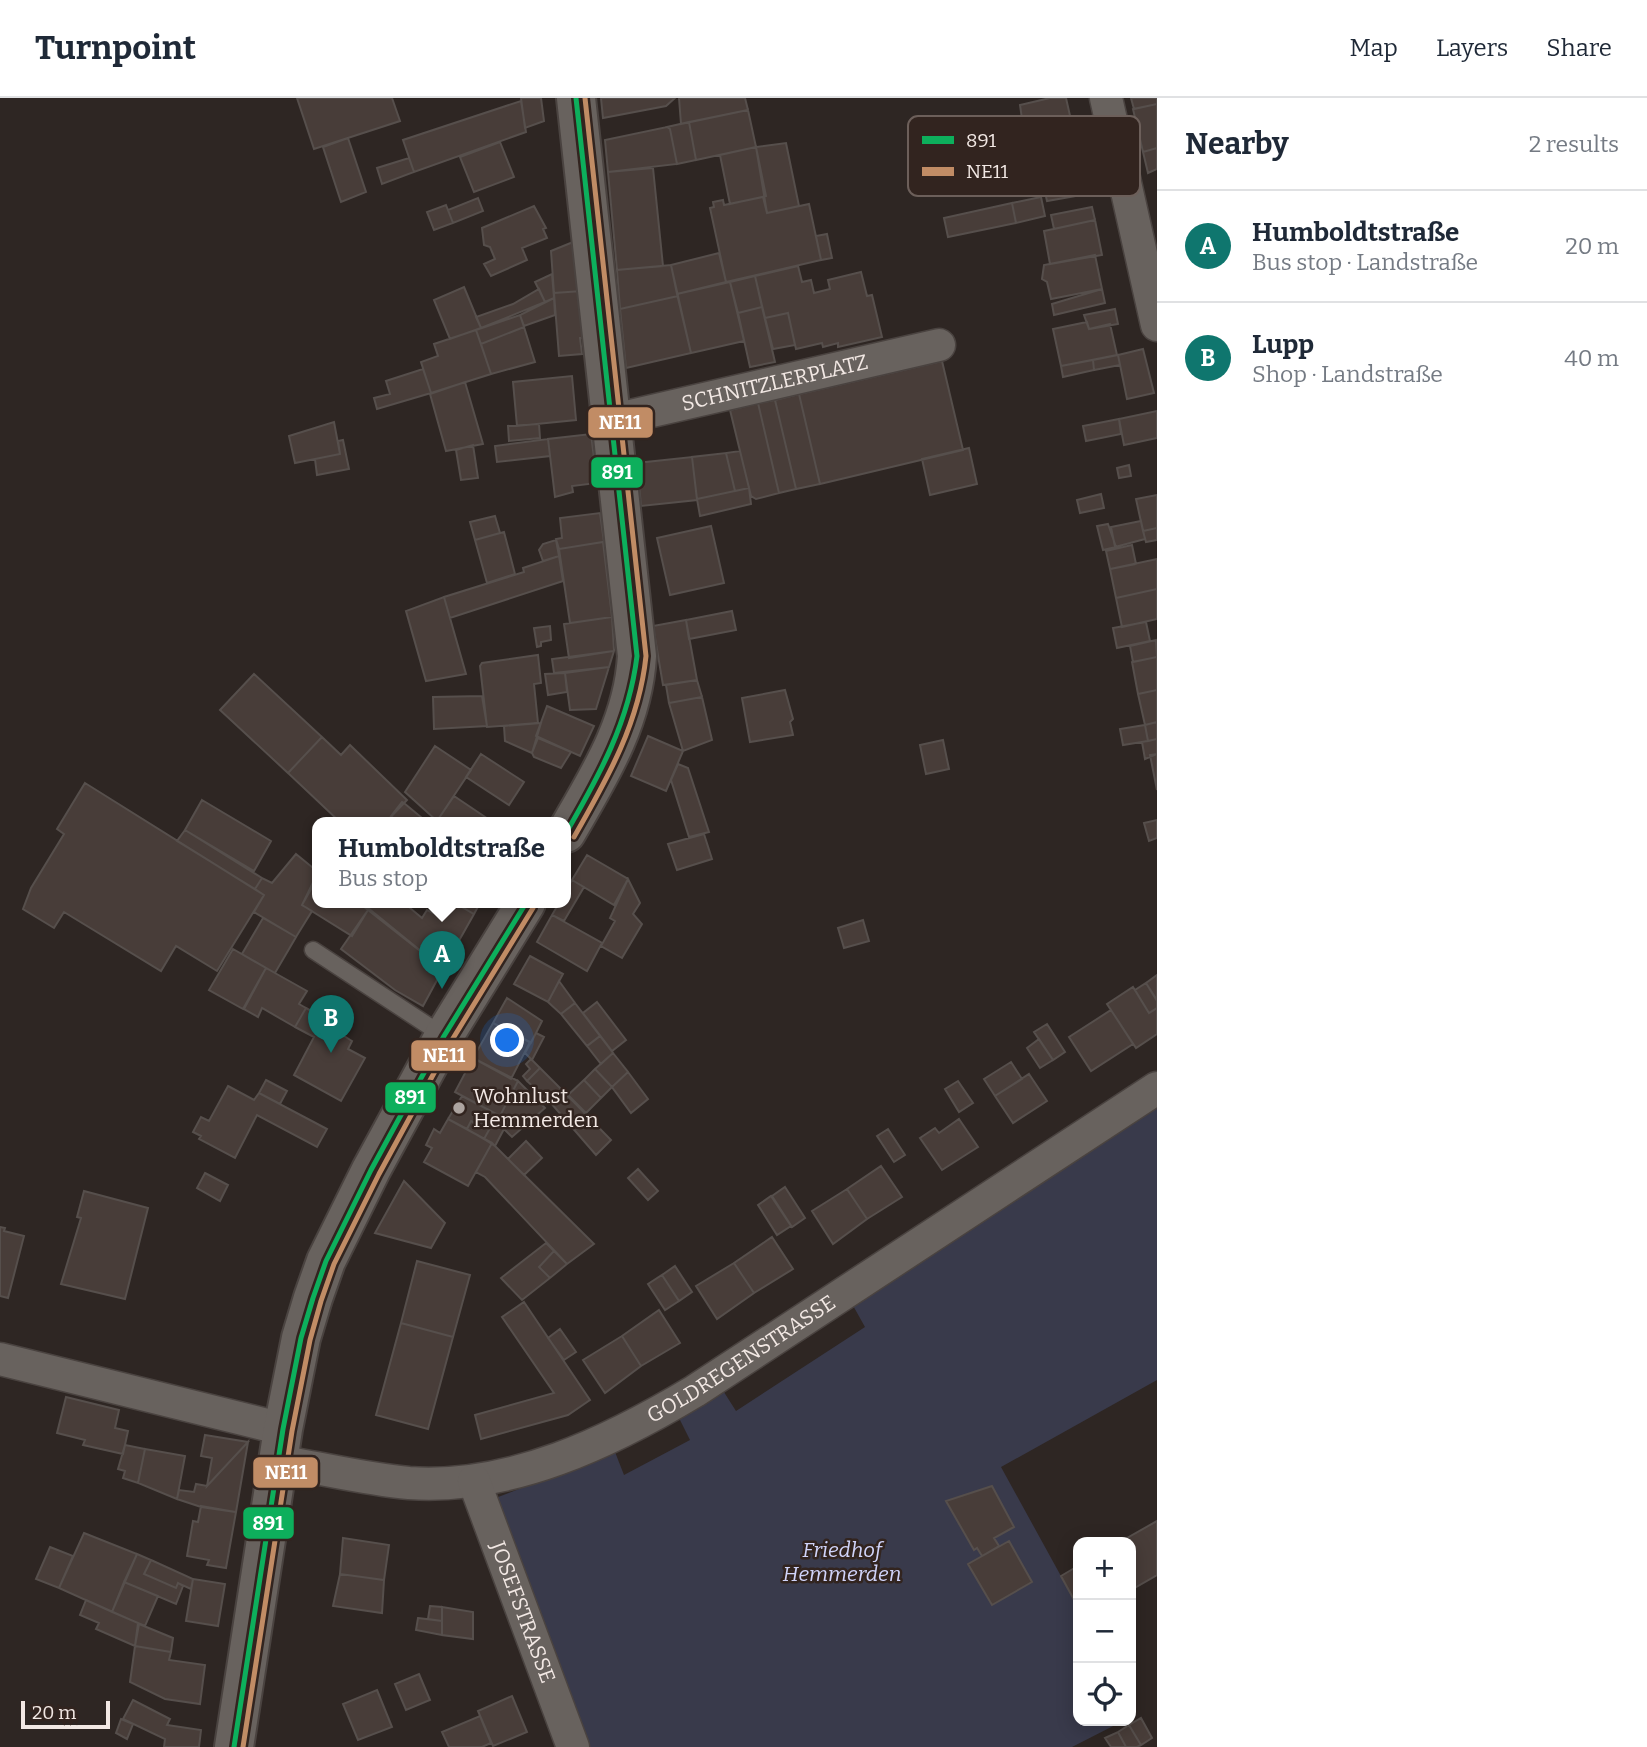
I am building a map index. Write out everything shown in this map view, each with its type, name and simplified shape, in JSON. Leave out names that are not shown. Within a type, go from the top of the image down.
[{"type":"street","points":[[571,824],[618,739],[636,675],[636,634],[576,98]]},
{"type":"street","points":[[1106,98],[1110,116]]},
{"type":"street","points":[[1128,196],[1157,325]]},
{"type":"street","name":"SCHNITZLERPLATZ","points":[[613,420],[939,345]]},
{"type":"street","points":[[233,1747],[280,1445],[301,1338],[326,1261],[371,1170],[444,1036],[523,908]]},
{"type":"street","name":"GOLDREGENSTRASSE","points":[[0,1359],[408,1483],[474,1480],[573,1453],[667,1408],[1157,1088]]},
{"type":"street","name":"JOSEFSTRASSE","points":[[474,1480],[570,1746]]},
{"type":"lane","points":[[313,950],[444,1036]]},
{"type":"green space","name":"Friedhof Hemmerden","points":[[1157,1100],[1157,1380],[1001,1467],[1073,1598],[1073,1726],[1113,1726],[1072,1747],[582,1747],[493,1499],[615,1452],[624,1475],[690,1440],[679,1418],[722,1389],[736,1411],[865,1327],[851,1302]]},
{"type":"building","points":[[297,98],[392,98],[400,121],[314,149]]},
{"type":"building","points":[[521,98],[541,98],[544,121],[525,128]]},
{"type":"building","points":[[601,98],[675,98],[666,106],[603,118]]},
{"type":"building","points":[[679,98],[745,98],[748,110],[681,124]]},
{"type":"building","points":[[1050,98],[1066,98],[1070,116],[1022,116],[1020,105]]},
{"type":"building","points":[[1131,98],[1157,98],[1157,104],[1134,109]]},
{"type":"building","points":[[521,101],[526,132],[414,172],[403,140]]},
{"type":"building","points":[[1157,104],[1157,148],[1143,152],[1140,116],[1135,116],[1133,109]]},
{"type":"building","points":[[748,110],[756,147],[696,160],[689,122]]},
{"type":"building","points":[[689,122],[696,160],[677,164],[670,129],[667,127]]},
{"type":"building","points":[[667,127],[670,129],[677,164],[608,172],[605,140]]},
{"type":"building","points":[[348,138],[366,192],[341,202],[323,147]]},
{"type":"building","points":[[500,142],[514,177],[474,192],[460,157]]},
{"type":"building","points":[[786,143],[799,206],[767,213],[756,147]]},
{"type":"building","points":[[756,147],[766,196],[730,204],[720,155]]},
{"type":"building","points":[[1157,148],[1157,169],[1148,173],[1143,152]]},
{"type":"building","points":[[409,158],[414,172],[382,184],[377,168]]},
{"type":"building","points":[[653,168],[663,266],[617,270],[608,172]]},
{"type":"building","points":[[1046,196],[1076,196],[1047,201]]},
{"type":"building","points":[[763,197],[767,213],[809,204],[821,260],[726,282],[710,208],[714,207],[713,202],[723,200],[724,205]]},
{"type":"building","points":[[1041,197],[1045,216],[1016,223],[1012,203]]},
{"type":"building","points":[[478,198],[483,211],[453,223],[448,210]]},
{"type":"building","points":[[1012,203],[1016,223],[948,237],[944,218]]},
{"type":"building","points":[[446,205],[453,223],[434,230],[427,212]]},
{"type":"building","points":[[534,206],[546,228],[543,229],[547,238],[522,248],[527,260],[491,276],[484,264],[495,259],[490,247],[484,245],[482,228]]},
{"type":"building","points":[[1092,207],[1095,220],[1054,229],[1051,215]]},
{"type":"building","points":[[1095,220],[1102,255],[1050,264],[1044,231]]},
{"type":"building","points":[[827,234],[832,258],[821,260],[816,236]]},
{"type":"building","points":[[578,240],[582,291],[554,293],[551,251]]},
{"type":"building","points":[[719,253],[726,282],[677,294],[671,265]]},
{"type":"building","points":[[1095,255],[1102,289],[1051,299],[1047,282],[1042,279],[1044,265]]},
{"type":"building","points":[[671,265],[678,296],[620,309],[617,270]]},
{"type":"building","points":[[798,266],[802,282],[811,280],[814,293],[830,289],[828,280],[861,272],[867,296],[872,295],[882,337],[838,347],[838,343],[823,347],[822,343],[796,349],[788,313],[765,318],[755,276]]},
{"type":"building","points":[[552,274],[554,298],[545,302],[535,282]]},
{"type":"building","points":[[755,276],[762,307],[738,313],[730,282]]},
{"type":"building","points":[[730,282],[744,341],[691,353],[677,294]]},
{"type":"building","points":[[464,287],[481,328],[450,339],[434,300]]},
{"type":"building","points":[[539,289],[545,302],[481,328],[476,317],[513,304]]},
{"type":"building","points":[[1102,289],[1105,303],[1054,315],[1052,304]]},
{"type":"building","points":[[582,291],[585,338],[580,338],[582,354],[559,356],[554,293]]},
{"type":"building","points":[[678,296],[691,353],[626,368],[620,309]]},
{"type":"building","points":[[554,298],[555,315],[524,326],[520,315]]},
{"type":"building","points":[[762,307],[775,362],[750,367],[738,313]]},
{"type":"building","points":[[1115,309],[1118,324],[1089,329],[1084,315]]},
{"type":"building","points":[[788,313],[795,345],[773,349],[765,318]]},
{"type":"building","points":[[520,315],[524,327],[481,344],[476,330]]},
{"type":"building","points":[[1087,322],[1089,329],[1110,324],[1117,355],[1061,366],[1053,329]]},
{"type":"building","points":[[524,327],[535,362],[491,374],[481,344]]},
{"type":"building","points":[[476,330],[491,374],[431,393],[421,362],[438,356],[434,344]]},
{"type":"building","points":[[1143,349],[1154,393],[1127,399],[1118,355]]},
{"type":"building","points":[[1118,355],[1120,365],[1094,370],[1093,360]]},
{"type":"building","points":[[1093,360],[1094,370],[1063,377],[1061,366]]},
{"type":"building","points":[[942,361],[963,450],[820,484],[799,394]]},
{"type":"building","points":[[423,369],[431,393],[377,409],[374,398],[390,394],[386,381]]},
{"type":"building","points":[[572,376],[576,420],[517,426],[513,382]]},
{"type":"building","points":[[465,382],[483,444],[446,451],[430,394]]},
{"type":"building","points":[[799,394],[820,484],[796,489],[775,400]]},
{"type":"building","points":[[775,400],[796,489],[779,493],[758,403]]},
{"type":"building","points":[[758,403],[779,493],[756,499],[751,496],[730,410]]},
{"type":"building","points":[[1157,411],[1157,438],[1124,445],[1119,419]]},
{"type":"building","points":[[1119,419],[1121,434],[1086,441],[1083,426]]},
{"type":"building","points":[[334,422],[340,454],[295,463],[289,436]]},
{"type":"building","points":[[539,424],[540,438],[509,441],[508,426]]},
{"type":"building","points":[[591,434],[597,483],[572,486],[573,492],[555,497],[548,439]]},
{"type":"building","points":[[548,439],[550,456],[497,462],[495,446]]},
{"type":"building","points":[[343,440],[349,469],[317,475],[315,459],[340,454],[338,441]]},
{"type":"building","points":[[473,445],[478,478],[461,480],[456,450]]},
{"type":"building","points":[[969,448],[977,484],[930,495],[922,459]]},
{"type":"building","points":[[740,451],[749,488],[735,491],[726,453]]},
{"type":"building","points":[[726,453],[735,491],[697,499],[692,457]]},
{"type":"building","points":[[692,457],[697,500],[641,506],[637,463]]},
{"type":"building","points":[[1129,465],[1131,476],[1119,478],[1117,468]]},
{"type":"building","points":[[749,488],[751,504],[700,516],[697,499]]},
{"type":"building","points":[[1101,494],[1104,508],[1080,513],[1077,500]]},
{"type":"building","points":[[1157,495],[1157,528],[1143,531],[1136,499]]},
{"type":"building","points":[[600,513],[604,542],[559,549],[556,539],[562,538],[560,518]]},
{"type":"building","points":[[495,516],[500,533],[475,540],[470,522]]},
{"type":"building","points":[[1141,521],[1145,539],[1115,547],[1111,527]]},
{"type":"building","points":[[1108,524],[1116,547],[1103,550],[1097,526]]},
{"type":"building","points":[[711,526],[724,583],[670,595],[657,538]]},
{"type":"building","points":[[1157,528],[1157,540],[1146,542],[1143,531]]},
{"type":"building","points":[[504,532],[515,574],[487,583],[475,540]]},
{"type":"building","points":[[556,540],[559,556],[543,561],[539,550],[543,544]]},
{"type":"building","points":[[603,542],[612,617],[570,623],[559,549]]},
{"type":"building","points":[[1132,545],[1136,564],[1110,569],[1106,551]]},
{"type":"building","points":[[559,556],[563,581],[450,618],[444,597],[524,572],[523,568]]},
{"type":"building","points":[[1157,559],[1157,589],[1116,598],[1110,569]]},
{"type":"building","points":[[1157,589],[1157,619],[1122,627],[1116,598]]},
{"type":"building","points":[[444,597],[466,674],[426,681],[406,611]]},
{"type":"building","points":[[732,611],[736,630],[689,639],[686,620]]},
{"type":"building","points":[[612,617],[614,651],[569,658],[564,624]]},
{"type":"building","points":[[686,620],[697,680],[663,685],[653,626]]},
{"type":"building","points":[[1146,622],[1150,641],[1117,648],[1113,628]]},
{"type":"building","points":[[550,626],[551,640],[541,642],[541,646],[537,647],[534,628]]},
{"type":"building","points":[[1156,640],[1157,657],[1133,662],[1130,646]]},
{"type":"building","points":[[614,651],[609,667],[554,673],[552,659]]},
{"type":"building","points":[[538,655],[541,683],[534,684],[538,723],[487,727],[480,666],[482,663]]},
{"type":"building","points":[[1157,657],[1157,690],[1138,694],[1132,662]]},
{"type":"building","points":[[609,667],[596,709],[570,710],[565,673]]},
{"type":"building","points":[[565,673],[567,692],[548,695],[545,674]]},
{"type":"building","points":[[254,674],[322,737],[288,773],[220,710]]},
{"type":"building","points":[[697,680],[702,697],[669,703],[666,685]]},
{"type":"building","points":[[785,690],[793,719],[790,722],[793,735],[750,742],[742,698]]},
{"type":"building","points":[[1157,690],[1157,722],[1145,725],[1138,694]]},
{"type":"building","points":[[482,696],[487,726],[434,729],[433,697]]},
{"type":"building","points":[[702,697],[712,740],[683,751],[669,703]]},
{"type":"building","points":[[547,706],[594,726],[580,756],[536,736]]},
{"type":"building","points":[[1157,722],[1157,739],[1148,741],[1145,725]]},
{"type":"building","points":[[541,723],[532,753],[505,741],[504,726]]},
{"type":"building","points":[[1145,725],[1148,741],[1123,745],[1120,729]]},
{"type":"building","points":[[648,736],[683,751],[666,791],[631,776]]},
{"type":"building","points":[[322,737],[341,755],[350,745],[407,800],[391,817],[335,817],[288,773]]},
{"type":"building","points":[[538,738],[571,752],[561,768],[534,757],[532,753]]},
{"type":"building","points":[[1157,739],[1157,754],[1145,759],[1142,742]]},
{"type":"building","points":[[943,740],[949,769],[926,774],[920,745]]},
{"type":"building","points":[[435,746],[471,770],[440,817],[433,817],[405,792]]},
{"type":"building","points":[[481,754],[524,782],[509,805],[466,777]]},
{"type":"building","points":[[1157,754],[1157,790],[1150,755]]},
{"type":"building","points":[[678,764],[688,768],[709,832],[689,837],[671,780]]},
{"type":"building","points":[[85,783],[264,895],[217,971],[176,946],[161,971],[64,912],[54,928],[23,909],[31,888],[64,834],[57,829]]},
{"type":"building","points":[[454,796],[485,817],[440,817]]},
{"type":"building","points":[[202,800],[271,841],[254,871],[185,830]]},
{"type":"building","points":[[402,802],[421,817],[392,817]]},
{"type":"building","points":[[1157,820],[1157,838],[1149,841],[1144,823]]},
{"type":"building","points":[[185,830],[262,878],[255,889],[177,841]]},
{"type":"building","points":[[704,834],[712,859],[677,870],[668,844]]},
{"type":"building","points":[[296,854],[312,867],[312,884],[302,905],[312,911],[296,937],[254,912],[264,895],[255,889],[262,878],[272,883]]},
{"type":"building","points":[[587,855],[628,879],[614,905],[572,880]]},
{"type":"building","points":[[628,879],[640,903],[633,914],[642,924],[622,958],[601,946],[615,921],[610,918]]},
{"type":"building","points":[[571,882],[584,887],[564,921],[552,915],[556,908],[571,908]]},
{"type":"building","points":[[312,888],[312,908],[368,910],[352,936],[302,905]]},
{"type":"building","points":[[368,908],[410,908],[422,918],[427,910],[433,913],[436,908],[464,908],[474,914],[443,969]]},
{"type":"building","points":[[464,908],[477,908],[474,914]]},
{"type":"building","points":[[368,910],[443,969],[423,1006],[395,990],[341,949]]},
{"type":"building","points":[[552,915],[602,943],[587,971],[537,942]]},
{"type":"building","points":[[263,918],[296,937],[275,973],[242,954]]},
{"type":"building","points":[[863,920],[869,941],[844,948],[838,928]]},
{"type":"building","points":[[233,949],[266,968],[243,1009],[209,990]]},
{"type":"building","points":[[530,956],[563,974],[548,1002],[514,984]]},
{"type":"building","points":[[266,968],[307,991],[299,1004],[306,1008],[295,1027],[262,1008],[258,1017],[244,1009]]},
{"type":"building","points":[[1157,975],[1157,1000],[1146,983]]},
{"type":"building","points":[[559,981],[575,1003],[561,1014],[548,1002]]},
{"type":"building","points":[[1146,983],[1157,1001],[1157,1008],[1149,1013],[1135,990]]},
{"type":"building","points":[[1133,987],[1149,1013],[1157,1008],[1157,1034],[1136,1048],[1107,1004]]},
{"type":"building","points":[[507,998],[542,1021],[531,1043],[493,1023]]},
{"type":"building","points":[[597,1002],[626,1040],[612,1051],[583,1013]]},
{"type":"building","points":[[575,1003],[600,1036],[587,1046],[561,1014]]},
{"type":"building","points":[[306,1008],[344,1029],[341,1034],[352,1041],[348,1049],[365,1058],[341,1101],[294,1075],[314,1037],[295,1027]]},
{"type":"building","points":[[1111,1010],[1133,1044],[1091,1071],[1069,1037]]},
{"type":"building","points":[[493,1023],[530,1042],[511,1079],[473,1058]]},
{"type":"building","points":[[1047,1024],[1065,1052],[1053,1060],[1034,1032]]},
{"type":"building","points":[[536,1033],[544,1037],[532,1060],[525,1053]]},
{"type":"building","points":[[600,1036],[613,1053],[601,1064],[587,1046]]},
{"type":"building","points":[[1039,1039],[1053,1060],[1040,1068],[1027,1048]]},
{"type":"building","points":[[613,1053],[628,1072],[612,1087],[595,1069]]},
{"type":"building","points":[[473,1058],[518,1081],[500,1116],[455,1092]]},
{"type":"building","points":[[531,1059],[540,1068],[527,1081],[523,1076],[530,1069],[526,1064]]},
{"type":"building","points":[[1011,1062],[1022,1079],[995,1096],[984,1079]]},
{"type":"building","points":[[540,1068],[562,1090],[550,1102],[527,1081]]},
{"type":"building","points":[[595,1069],[612,1087],[601,1098],[584,1080]]},
{"type":"building","points":[[628,1072],[648,1099],[631,1113],[612,1087]]},
{"type":"building","points":[[1029,1074],[1047,1101],[1013,1123],[995,1096]]},
{"type":"building","points":[[266,1080],[287,1091],[280,1104],[259,1093]]},
{"type":"building","points":[[584,1080],[601,1098],[586,1113],[568,1095]]},
{"type":"building","points":[[518,1081],[545,1108],[512,1137],[504,1129],[495,1146],[484,1139],[489,1130],[471,1121],[467,1129],[448,1119],[462,1096],[500,1116]]},
{"type":"building","points":[[958,1081],[973,1103],[959,1112],[945,1089]]},
{"type":"building","points":[[228,1086],[254,1100],[259,1093],[327,1129],[317,1147],[257,1115],[235,1158],[199,1139],[201,1136],[193,1132],[201,1117],[209,1121]]},
{"type":"building","points":[[562,1090],[611,1140],[596,1155],[550,1102]]},
{"type":"building","points":[[448,1119],[492,1143],[468,1186],[424,1162],[432,1148],[426,1145],[434,1129],[440,1133]]},
{"type":"building","points":[[959,1119],[978,1147],[942,1170],[920,1138],[935,1128],[939,1133]]},
{"type":"building","points":[[471,1121],[489,1130],[484,1139],[467,1129]]},
{"type":"building","points":[[888,1129],[905,1155],[894,1162],[877,1136]]},
{"type":"building","points":[[526,1141],[542,1158],[524,1175],[508,1159]]},
{"type":"building","points":[[492,1143],[594,1244],[567,1264],[485,1177],[476,1172]]},
{"type":"building","points":[[881,1166],[902,1197],[867,1219],[847,1189]]},
{"type":"building","points":[[638,1169],[658,1191],[648,1200],[628,1178]]},
{"type":"building","points":[[205,1173],[228,1185],[220,1201],[197,1188]]},
{"type":"building","points":[[404,1181],[445,1223],[431,1248],[375,1233]]},
{"type":"building","points":[[785,1187],[805,1218],[792,1227],[772,1196]]},
{"type":"building","points":[[847,1189],[867,1219],[833,1244],[812,1211]]},
{"type":"building","points":[[84,1191],[148,1208],[125,1299],[61,1284],[81,1218],[77,1217]]},
{"type":"building","points":[[771,1196],[791,1226],[777,1235],[758,1205]]},
{"type":"building","points":[[0,1227],[5,1228],[4,1231],[24,1236],[8,1298],[0,1296]]},
{"type":"building","points":[[772,1237],[793,1269],[754,1293],[734,1263]]},
{"type":"building","points":[[546,1243],[554,1251],[539,1267],[550,1278],[522,1300],[501,1278]]},
{"type":"building","points":[[554,1251],[567,1264],[550,1278],[539,1267]]},
{"type":"building","points":[[417,1261],[470,1275],[453,1337],[401,1323]]},
{"type":"building","points":[[734,1263],[754,1293],[717,1319],[696,1286]]},
{"type":"building","points":[[675,1266],[692,1292],[679,1301],[662,1275]]},
{"type":"building","points":[[662,1275],[679,1301],[665,1310],[648,1284]]},
{"type":"building","points":[[524,1302],[590,1400],[568,1415],[481,1439],[475,1415],[554,1393],[502,1317]]},
{"type":"building","points":[[659,1310],[680,1343],[641,1366],[622,1336]]},
{"type":"building","points":[[401,1323],[453,1337],[428,1429],[376,1415]]},
{"type":"building","points":[[560,1329],[576,1352],[564,1360],[548,1338]]},
{"type":"building","points":[[622,1336],[641,1366],[605,1393],[583,1360]]},
{"type":"building","points":[[66,1397],[119,1410],[115,1428],[128,1431],[123,1454],[83,1445],[85,1440],[57,1433]]},
{"type":"building","points":[[205,1435],[248,1442],[207,1486],[212,1458],[201,1456]]},
{"type":"building","points":[[248,1442],[236,1512],[201,1507],[177,1499],[179,1490],[194,1492],[196,1484],[207,1486]]},
{"type":"building","points":[[125,1445],[145,1449],[138,1483],[123,1478],[125,1471],[118,1469]]},
{"type":"building","points":[[145,1449],[185,1456],[177,1499],[138,1483]]},
{"type":"building","points":[[992,1486],[1014,1527],[994,1538],[999,1546],[982,1556],[977,1548],[974,1550],[946,1501]]},
{"type":"building","points":[[201,1506],[236,1512],[226,1568],[207,1565],[209,1560],[187,1556],[193,1521],[198,1522]]},
{"type":"building","points":[[1157,1521],[1157,1575],[1136,1587],[1136,1537],[1129,1537]]},
{"type":"building","points":[[84,1533],[137,1554],[112,1612],[59,1588]]},
{"type":"building","points":[[343,1538],[389,1545],[384,1580],[340,1574]]},
{"type":"building","points":[[1009,1541],[1032,1582],[992,1605],[968,1564]]},
{"type":"building","points":[[50,1547],[73,1556],[59,1588],[36,1579]]},
{"type":"building","points":[[137,1554],[151,1560],[144,1574],[176,1588],[178,1583],[183,1586],[176,1604],[124,1582]]},
{"type":"building","points":[[151,1560],[193,1579],[191,1589],[178,1583],[176,1588],[144,1574]]},
{"type":"building","points":[[1073,1569],[1073,1598],[1061,1576]]},
{"type":"building","points":[[340,1574],[384,1580],[382,1613],[333,1606]]},
{"type":"building","points":[[193,1579],[225,1584],[218,1626],[186,1621]]},
{"type":"building","points":[[124,1582],[158,1596],[145,1626],[112,1612]]},
{"type":"building","points":[[86,1600],[138,1623],[135,1646],[96,1629],[99,1623],[80,1615]]},
{"type":"building","points":[[430,1606],[442,1607],[442,1621],[428,1619]]},
{"type":"building","points":[[442,1607],[473,1612],[473,1639],[442,1635]]},
{"type":"building","points":[[418,1618],[442,1621],[442,1635],[416,1630]]},
{"type":"building","points":[[139,1624],[173,1638],[171,1652],[135,1646]]},
{"type":"building","points":[[135,1646],[171,1652],[169,1660],[205,1665],[200,1704],[165,1699],[130,1682]]},
{"type":"building","points":[[419,1674],[430,1700],[406,1710],[395,1684]]},
{"type":"building","points":[[377,1690],[392,1727],[358,1740],[343,1704]]},
{"type":"building","points":[[512,1696],[527,1732],[493,1746],[478,1711]]},
{"type":"building","points":[[133,1700],[170,1719],[167,1725],[201,1730],[199,1747],[164,1747],[165,1739],[123,1719]]},
{"type":"building","points":[[480,1716],[491,1743],[482,1747],[449,1747],[442,1732]]},
{"type":"building","points":[[1141,1718],[1152,1738],[1141,1745],[1130,1726],[1136,1726],[1136,1721]]},
{"type":"building","points":[[121,1719],[133,1724],[127,1739],[116,1733]]},
{"type":"building","points":[[1130,1726],[1141,1745],[1126,1747],[1118,1732]]},
{"type":"building","points":[[1118,1732],[1126,1747],[1111,1747],[1105,1738]]},
{"type":"transit line","name":"891","points":[[571,824],[601,769],[620,726],[637,656],[576,98]]},
{"type":"transit line","name":"NE11","points":[[574,837],[629,728],[646,656],[585,98]]},
{"type":"transit line","name":"891","points":[[234,1747],[283,1429],[301,1338],[313,1298],[326,1261],[371,1170],[444,1036],[523,908]]},
{"type":"transit line","name":"NE11","points":[[243,1747],[292,1431],[310,1340],[321,1301],[334,1264],[379,1174],[452,1040],[533,908]]},
{"type":"place","name":"Humboldtstraße","points":[[442,989]]},
{"type":"place","name":"Lupp","points":[[331,1053]]},
{"type":"place","name":"Wohnlust Hemmerden","points":[[459,1108]]}]
